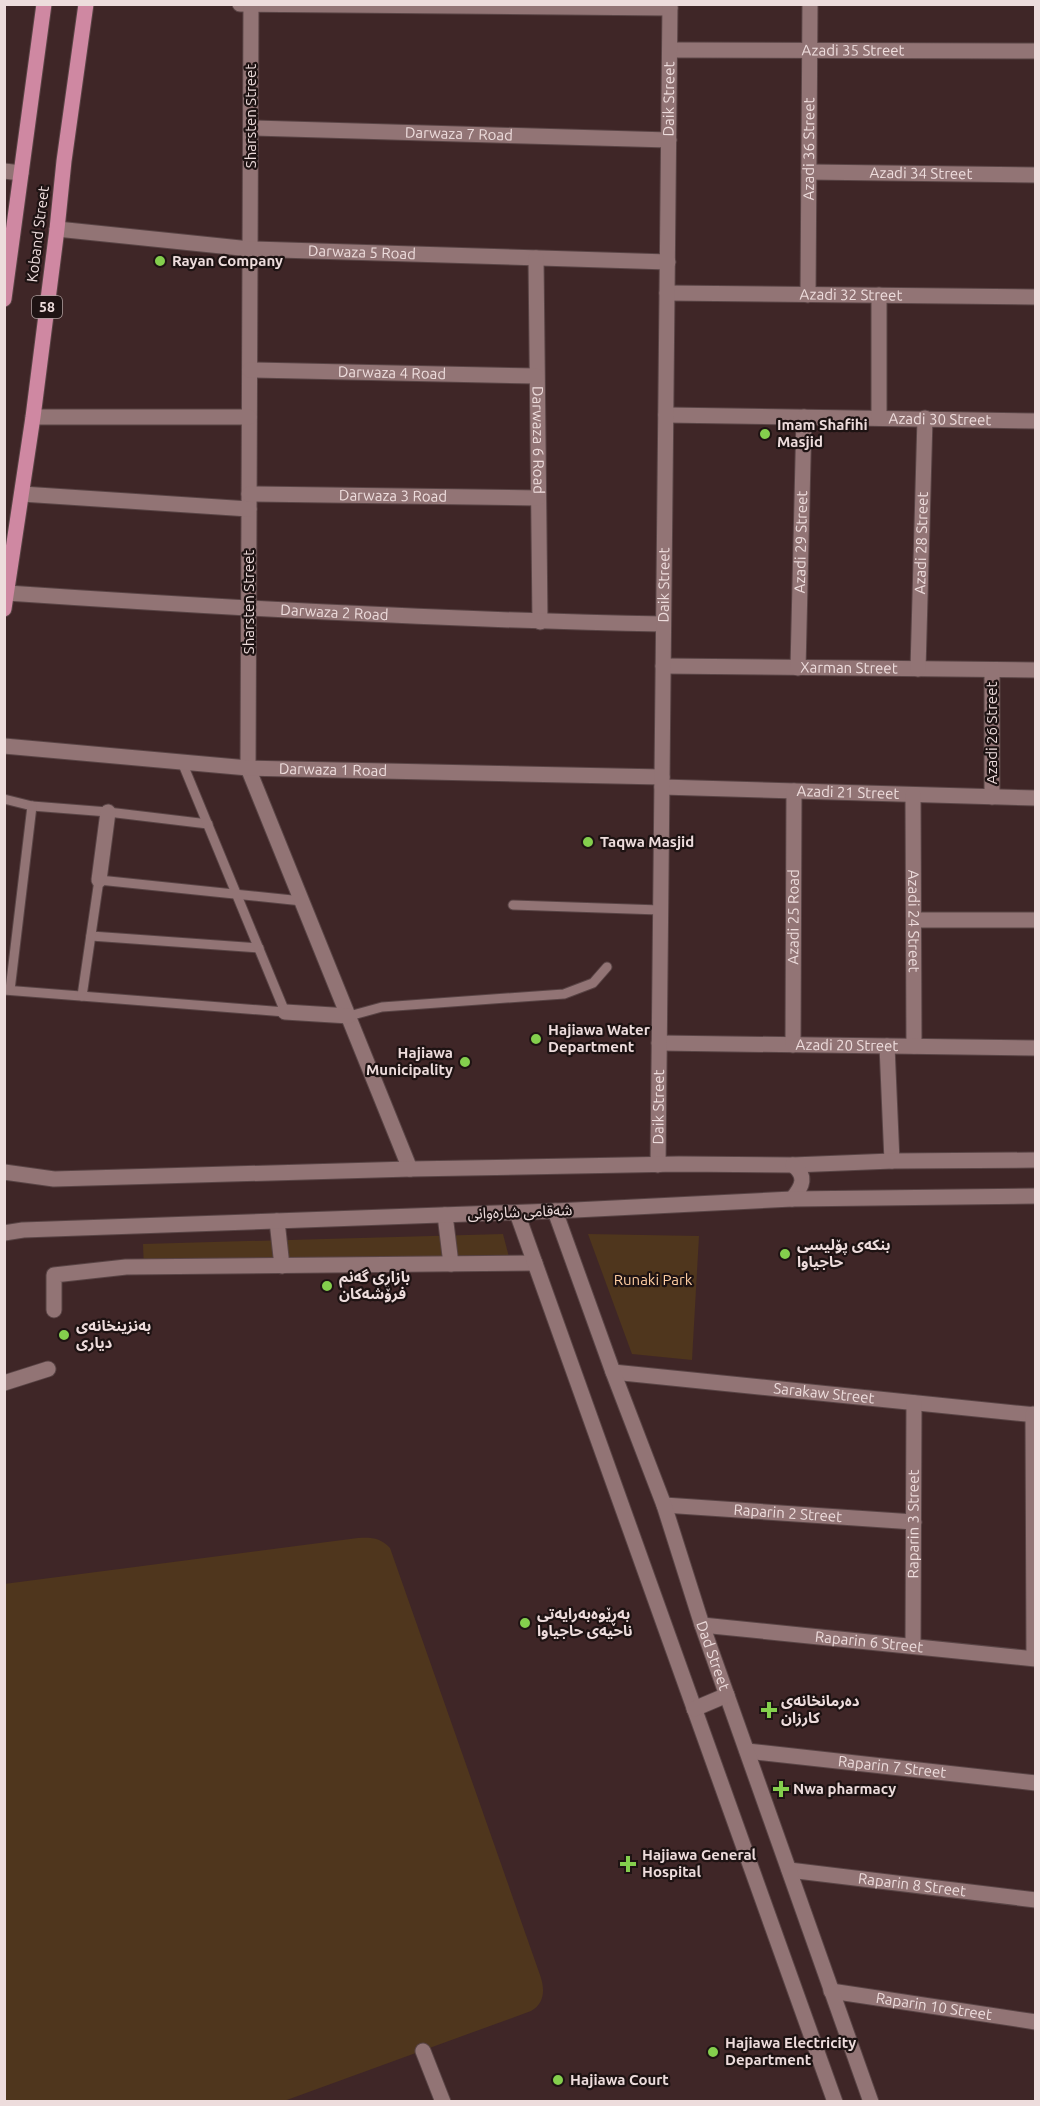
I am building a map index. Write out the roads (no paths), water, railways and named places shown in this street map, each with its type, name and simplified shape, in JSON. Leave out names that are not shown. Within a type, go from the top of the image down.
[{"type":"main road","name":"Koband Street","points":[[4,299],[44,4]]},
{"type":"main road","name":"Koband Street","points":[[4,609],[33,417],[64,161],[86,4]]},
{"type":"street","name":"Azadi 36 Street","points":[[808,295],[810,4]]},
{"type":"street","points":[[247,5],[670,6]]},
{"type":"street","name":"Sharsten Street","points":[[247,5],[250,128],[248,768],[410,1169]]},
{"type":"street","name":"Daik Street","points":[[658,1165],[670,6]]},
{"type":"street","name":"Azadi 35 Street","points":[[670,50],[1035,51]]},
{"type":"street","name":"Darwaza 7 Road","points":[[250,128],[669,140]]},
{"type":"street","points":[[4,171],[21,173]]},
{"type":"street","name":"Azadi 34 Street","points":[[809,172],[1035,175]]},
{"type":"street","name":"Darwaza 5 Road","points":[[57,229],[250,249],[668,262]]},
{"type":"street","name":"Darwaza 6 Road","points":[[536,258],[540,622]]},
{"type":"street","name":"Azadi 32 Street","points":[[668,293],[1035,297]]},
{"type":"street","points":[[879,295],[879,418]]},
{"type":"street","name":"Darwaza 4 Road","points":[[250,370],[536,376]]},
{"type":"street","name":"Azadi 30 Street","points":[[666,415],[1035,421]]},
{"type":"street","points":[[33,417],[249,417]]},
{"type":"street","name":"Azadi 29 Street","points":[[798,668],[804,417]]},
{"type":"street","name":"Azadi 28 Street","points":[[918,669],[925,418]]},
{"type":"street","name":"Darwaza 3 Road","points":[[22,494],[249,502],[538,498]]},
{"type":"street","name":"Darwaza 2 Road","points":[[7,593],[249,609],[540,622],[663,624]]},
{"type":"street","name":"Xarman Street","points":[[663,666],[1035,670]]},
{"type":"street","name":"Azadi 26 Street","points":[[992,670],[992,797]]},
{"type":"street","name":"Darwaza 1 Road","points":[[4,746],[248,768],[662,782]]},
{"type":"street","name":"Azadi 21 Street","points":[[662,782],[794,791],[1035,798]]},
{"type":"street","name":"Azadi 25 Road","points":[[793,1045],[794,791]]},
{"type":"street","name":"Azadi 24 Street","points":[[914,795],[914,1046]]},
{"type":"street","points":[[99,880],[108,812]]},
{"type":"street","points":[[914,921],[1035,920]]},
{"type":"street","points":[[285,1012],[349,1016]]},
{"type":"street","name":"Azadi 20 Street","points":[[659,1043],[1035,1048]]},
{"type":"street","points":[[887,1046],[892,1161]]},
{"type":"street","points":[[4,1172],[54,1179],[410,1169],[1035,1160]]},
{"type":"street","points":[[792,1165],[800,1170],[803,1181],[801,1188],[792,1198]]},
{"type":"street","name":"شەقامی شارەوانی","points":[[4,1233],[23,1230],[517,1213],[792,1198],[1035,1196]]},
{"type":"street","name":"Dad Street","points":[[555,1211],[612,1372],[664,1505],[702,1625],[871,2102]]},
{"type":"street","points":[[517,1213],[835,2102]]},
{"type":"street","points":[[445,1215],[451,1264]]},
{"type":"street","points":[[278,1221],[282,1266]]},
{"type":"street","points":[[54,1310],[54,1275],[126,1267],[535,1263]]},
{"type":"street","points":[[4,1383],[48,1370]]},
{"type":"street","name":"Sarakaw Street","points":[[612,1372],[1034,1414]]},
{"type":"street","name":"Raparin 3 Street","points":[[913,1646],[914,1402]]},
{"type":"street","points":[[1034,1414],[1035,1658]]},
{"type":"street","name":"Raparin 2 Street","points":[[664,1505],[914,1522]]},
{"type":"street","name":"Raparin 6 Street","points":[[702,1625],[1035,1658]]},
{"type":"street","points":[[694,1709],[727,1695]]},
{"type":"street","name":"Raparin 7 Street","points":[[747,1751],[1035,1783]]},
{"type":"street","name":"Raparin 8 Street","points":[[789,1870],[1035,1900]]},
{"type":"street","name":"Raparin 10 Street","points":[[831,1991],[1035,2022]]},
{"type":"street","points":[[423,2051],[443,2102]]},
{"type":"lane","points":[[32,806],[7,990],[285,1012],[182,762]]},
{"type":"lane","points":[[4,799],[32,806],[208,824]]},
{"type":"lane","points":[[82,996],[99,880],[302,901]]},
{"type":"lane","points":[[513,905],[660,910]]},
{"type":"lane","points":[[91,936],[259,948]]},
{"type":"lane","points":[[349,1016],[382,1007],[564,994],[593,984],[607,967]]},
{"type":"place","name":"Rayan Company","points":[[160,261]]},
{"type":"place","name":"Imam Shafihi Masjid","points":[[765,434]]},
{"type":"place","name":"Taqwa Masjid","points":[[588,842]]},
{"type":"place","name":"Hajiawa Water Department","points":[[536,1039]]},
{"type":"place","name":"Hajiawa Municipality","points":[[465,1062]]},
{"type":"place","name":"بنکەی پۆلیسی حاجیاوا","points":[[785,1254]]},
{"type":"place","name":"بازاڕی گەنم فرۆشەکان","points":[[327,1286]]},
{"type":"place","name":"بەنزینخانەی دیاری","points":[[64,1335]]},
{"type":"place","name":"بەڕێوەبەرایەتی ناحیەی حاجیاوا","points":[[525,1623]]},
{"type":"place","name":"دەرمانخانەی کارزان","points":[[769,1710]]},
{"type":"place","name":"Nwa pharmacy","points":[[781,1789]]},
{"type":"place","name":"Hajiawa General Hospital","points":[[628,1864]]},
{"type":"place","name":"Hajiawa Electricity Department","points":[[713,2052]]},
{"type":"place","name":"Hajiawa Court","points":[[558,2080]]},
{"type":"park label","name":"Runaki Park","points":[[653,1280]]}]
